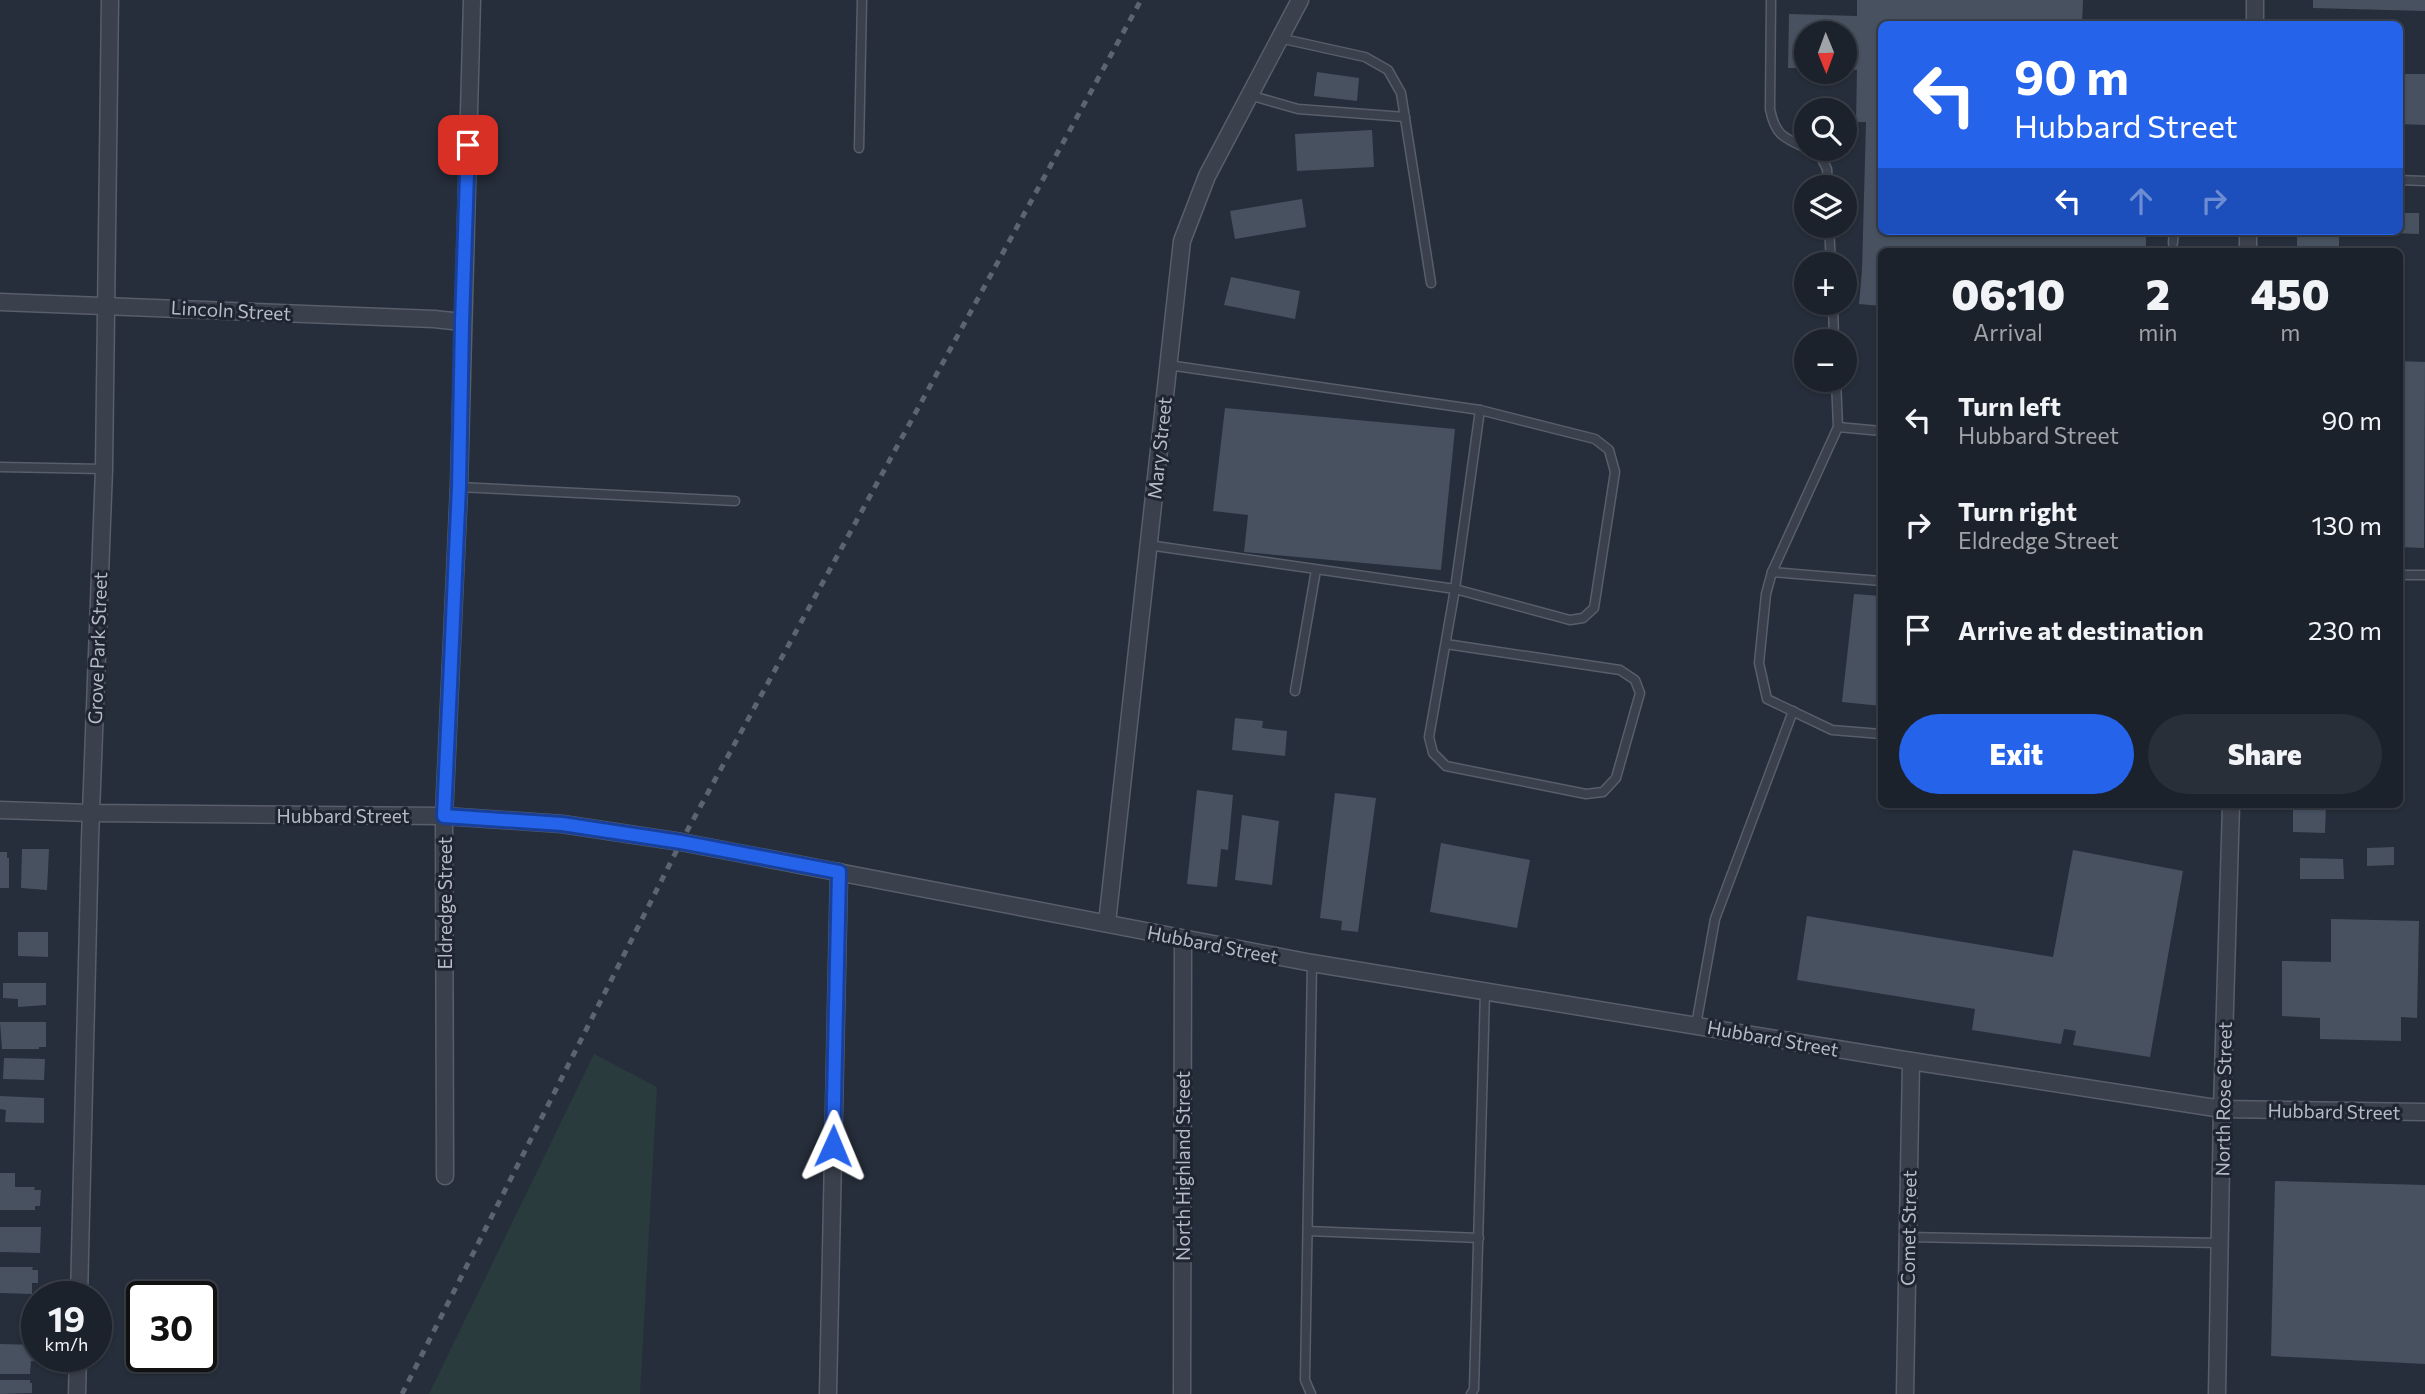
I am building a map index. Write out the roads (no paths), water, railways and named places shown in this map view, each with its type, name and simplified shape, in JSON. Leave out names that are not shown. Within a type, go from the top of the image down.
[{"type":"street","name":"Grove Park Street","points":[[79,1281],[103,469],[110,0]]},
{"type":"street","name":"Eldredge Street","points":[[445,1176],[444,816],[459,487],[472,0]]},
{"type":"street","name":"Mary Street","points":[[1107,923],[1182,241],[1208,176],[1300,0]]},
{"type":"street","points":[[2255,0],[2255,21]]},
{"type":"street","name":"Lincoln Street","points":[[0,302],[420,318],[462,322]]},
{"type":"street","name":"North Rose Street","points":[[2217,1394],[2231,808]]},
{"type":"street","name":"Hubbard Street","points":[[0,810],[444,816],[562,824],[681,842],[1312,963],[1911,1061],[2222,1109],[2425,1112]]},
{"type":"street","points":[[828,1394],[839,872]]},
{"type":"street","name":"North Highland Street","points":[[1181,1394],[1183,939]]},
{"type":"street","name":"Comet Street","points":[[1905,1394],[1911,1061]]},
{"type":"street","points":[[77,1394],[78,1372]]},
{"type":"lane","points":[[859,148],[862,0]]},
{"type":"lane","points":[[1771,0],[1770,109],[1773,126],[1784,138],[1794,142]]},
{"type":"lane","points":[[1279,38],[1365,57],[1388,70],[1401,93],[1431,283]]},
{"type":"lane","points":[[1249,94],[1297,109],[1405,117]]},
{"type":"lane","points":[[2403,180],[2425,181]]},
{"type":"lane","points":[[2173,243],[2174,235]]},
{"type":"lane","points":[[1148,545],[1455,589],[1570,621],[1583,618],[1594,608],[1615,472],[1609,450],[1595,439],[1480,410],[1168,365]]},
{"type":"lane","points":[[1837,392],[1838,427],[1772,572],[1766,594],[1759,663],[1767,699],[1832,730],[1878,734]]},
{"type":"lane","points":[[1446,645],[1620,670],[1635,680],[1640,693],[1616,778],[1603,792],[1586,794],[1446,766],[1433,753],[1429,737],[1455,589],[1480,410]]},
{"type":"lane","points":[[1838,427],[1878,431]]},
{"type":"lane","points":[[0,467],[103,469]]},
{"type":"lane","points":[[459,487],[735,501]]},
{"type":"lane","points":[[1295,691],[1316,570]]},
{"type":"lane","points":[[1772,572],[1878,581]]},
{"type":"lane","points":[[2403,575],[2425,575]]},
{"type":"lane","points":[[1696,1025],[1715,919],[1793,711]]},
{"type":"lane","points":[[1311,1394],[1305,1380],[1312,963]]},
{"type":"lane","points":[[1471,1394],[1474,1389],[1485,992]]},
{"type":"lane","points":[[1308,1231],[1479,1238]]},
{"type":"lane","points":[[1908,1237],[2220,1243]]},
{"type":"railway","points":[[402,1394],[681,842],[1141,0]]}]
